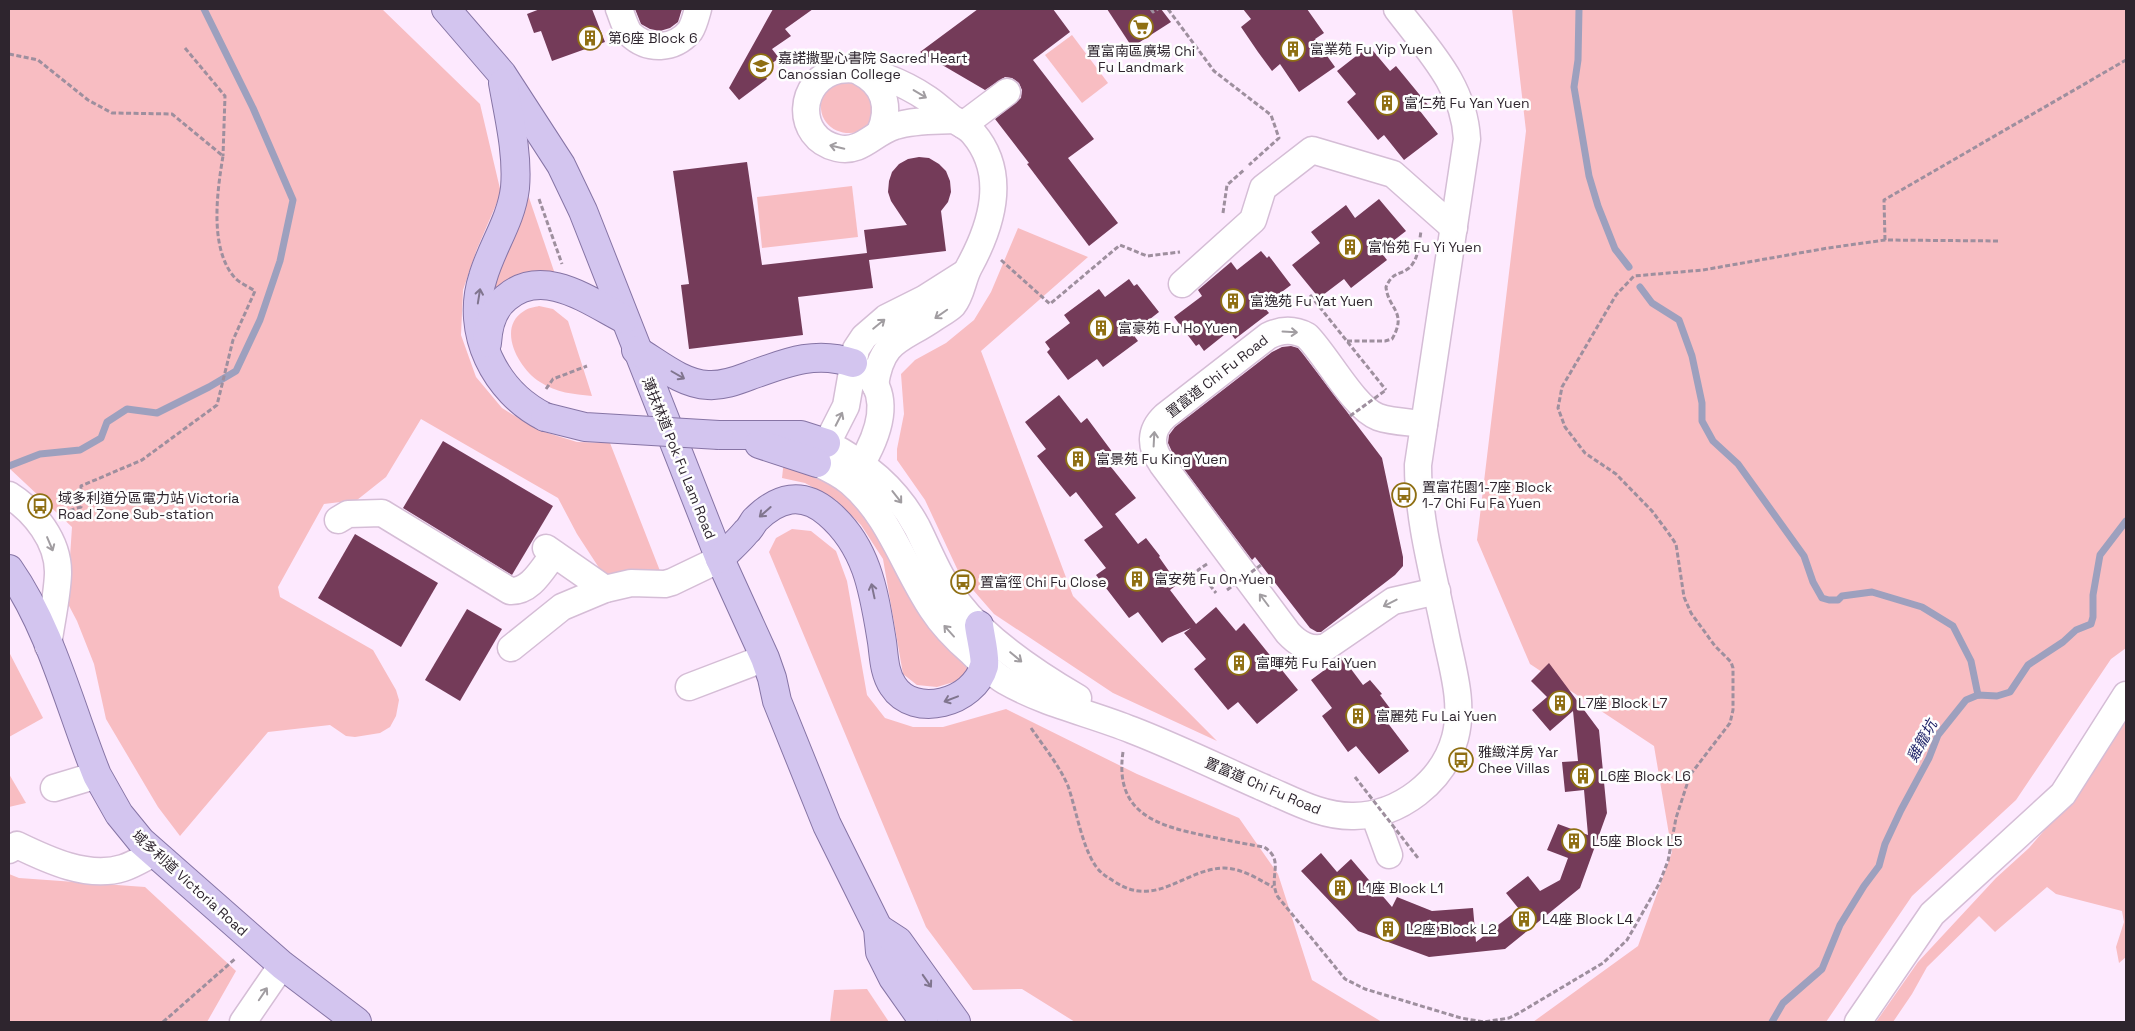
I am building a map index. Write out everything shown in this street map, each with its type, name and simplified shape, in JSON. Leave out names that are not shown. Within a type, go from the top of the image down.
[{"type":"main road","name":"薄扶林道 Pok Fu Lam Road","points":[[446,9],[502,74],[561,165],[596,243],[636,350],[720,559],[765,658],[777,701],[827,825],[878,928],[880,952],[893,978],[924,1022]]},
{"type":"main road","points":[[502,74],[513,149],[515,187],[508,220],[486,267],[476,312],[478,326],[489,360],[510,392],[527,407],[545,417],[585,427],[719,435],[801,435],[821,453]]},
{"type":"main road","points":[[489,360],[488,333],[494,311],[508,296],[523,287],[540,284],[562,288],[624,319]]},
{"type":"main road","points":[[636,350],[686,380],[707,385],[732,382],[816,356],[829,356],[853,363]]},
{"type":"main road","points":[[720,559],[748,531],[755,521],[774,504],[795,498],[804,500],[824,511],[835,519],[854,543],[862,557],[875,597],[887,674],[897,692],[913,701],[924,704],[937,704],[950,700],[972,686],[984,665],[979,625]]},
{"type":"main road","name":"域多利道 Victoria Road","points":[[9,570],[24,595],[48,646],[98,775],[119,814],[141,841],[282,966],[357,1022]]},
{"type":"main road","name":"薄扶林道 Pok Fu Lam Road","points":[[878,928],[898,941],[956,1022]]},
{"type":"street","points":[[619,9],[629,33],[643,44],[660,47],[678,42],[691,30],[698,9]]},
{"type":"street","name":"置富道 Chi Fu Road","points":[[856,473],[866,499],[887,528],[940,620],[984,665],[1016,686],[1075,710],[1130,737],[1316,810],[1340,816],[1374,814],[1404,802],[1430,782],[1440,770],[1454,740],[1458,722],[1458,692],[1423,523],[1418,484],[1418,465],[1467,139],[1463,108],[1449,80],[1397,9]]},
{"type":"street","points":[[875,385],[878,365],[886,350],[898,340],[952,306],[960,294],[965,273],[981,244],[990,221],[993,203],[993,181],[988,158],[971,131],[959,122],[936,104],[902,84],[877,75],[844,69],[832,72],[816,83],[806,99],[808,125],[815,136],[825,144],[837,148],[850,149],[862,146],[880,132],[905,124],[959,122],[1007,92]]},
{"type":"street","points":[[858,71],[870,77],[880,88],[885,101],[886,115],[880,132]]},
{"type":"street","points":[[1182,284],[1253,220],[1263,188],[1312,150],[1393,174],[1454,228]]},
{"type":"street","points":[[821,453],[846,406],[856,349],[864,336],[886,318],[924,299],[965,273]]},
{"type":"street","name":"置富道 Chi Fu Road","points":[[1424,424],[1385,419],[1372,414],[1358,402],[1307,336],[1284,330],[1268,336],[1165,416],[1155,427],[1152,441],[1162,464],[1288,633],[1305,647],[1313,649],[1326,647],[1393,601],[1437,591]]},
{"type":"street","points":[[853,363],[864,371],[875,385],[880,400],[876,436],[856,473]]},
{"type":"street","name":"置富道 Chi Fu Road","points":[[821,453],[894,492],[907,510],[946,585],[958,602],[979,625],[1040,675],[1130,737]]},
{"type":"street","points":[[9,494],[20,502],[40,524],[52,546],[58,573],[48,646]]},
{"type":"street","points":[[338,520],[348,514],[382,513],[510,591],[520,591],[528,587],[550,551],[605,589]]},
{"type":"street","points":[[511,648],[562,607],[605,589],[631,583],[665,584],[672,582],[720,559]]},
{"type":"street","points":[[689,687],[765,658]]},
{"type":"street","points":[[1858,1022],[1932,914],[2063,794],[2126,695]]},
{"type":"street","points":[[54,788],[98,775]]},
{"type":"street","points":[[1374,814],[1389,855]]},
{"type":"street","points":[[9,850],[17,846],[43,858],[91,871],[124,868],[154,853]]},
{"type":"street","points":[[243,1022],[282,966]]},
{"type":"path","points":[[1151,9],[1154,12],[1158,9]]},
{"type":"path","points":[[1168,9],[1214,71],[1271,115],[1279,138],[1228,185],[1223,218]]},
{"type":"path","points":[[58,516],[81,507],[81,486],[142,460],[216,405],[233,340],[255,291],[235,278],[221,254],[216,198],[222,156],[225,96],[185,48]]},
{"type":"path","points":[[9,54],[38,60],[88,100],[112,113],[172,114],[222,156]]},
{"type":"path","points":[[1885,240],[1884,200],[2126,60]]},
{"type":"path","points":[[537,194],[562,265]]},
{"type":"path","points":[[1346,341],[1385,341],[1392,339],[1396,333],[1399,318],[1396,308],[1386,294],[1386,287],[1396,273],[1406,270],[1412,264],[1419,249],[1425,210],[1429,205]]},
{"type":"path","points":[[1031,728],[1056,763],[1067,785],[1094,864],[1103,875],[1124,888],[1139,891],[1165,889],[1201,873],[1225,868],[1252,876],[1273,887],[1284,904],[1345,980],[1365,989],[1414,1005],[1484,1022],[1509,1018],[1520,1013],[1603,963],[1627,940],[1662,876],[1668,861],[1676,818],[1690,776],[1730,723],[1733,710],[1733,668],[1731,662],[1715,646],[1691,613],[1684,597],[1676,544],[1635,492],[1616,474],[1585,453],[1565,427],[1558,408],[1562,387],[1616,294],[1634,276],[1703,270],[1885,240],[2000,241]]},
{"type":"path","points":[[1001,260],[1050,304],[1120,245],[1147,256],[1181,252]]},
{"type":"path","points":[[1310,295],[1386,390],[1350,416]]},
{"type":"path","points":[[546,390],[553,379],[588,366]]},
{"type":"path","points":[[1212,570],[1207,563],[1198,570],[1216,593]]},
{"type":"path","points":[[1222,583],[1228,590],[1261,565]]},
{"type":"path","points":[[1130,737],[1123,751],[1124,783],[1128,795],[1140,811],[1148,818],[1166,827],[1264,847],[1275,858],[1276,866],[1273,887]]},
{"type":"path","points":[[1355,777],[1418,858]]},
{"type":"path","points":[[163,1022],[234,960]]},
{"type":"shaded area","points":[[9,9],[382,9],[480,104],[501,193],[477,249],[463,290],[461,335],[476,377],[502,408],[538,430],[577,442],[610,443],[662,576],[605,577],[577,534],[558,498],[421,419],[386,477],[357,500],[324,504],[278,587],[280,597],[373,650],[396,690],[399,700],[396,716],[390,727],[380,733],[355,737],[346,736],[330,725],[268,732],[180,836],[158,807],[106,719],[94,664],[77,621],[67,602],[72,527],[9,468]]},
{"type":"shaded area","points":[[1512,9],[2126,9],[2126,648],[2111,659],[2016,800],[1912,896],[1826,1022],[1533,1022],[1638,946],[1672,852],[1654,746],[1530,664],[1477,540],[1526,131]]},
{"type":"shaded area","points":[[1072,35],[1108,83],[1082,103],[1045,55]]},
{"type":"shaded area","points":[[846,77],[871,90],[874,107],[874,114],[868,126],[860,131],[849,133],[839,131],[830,126],[823,118],[821,106],[824,91]]},
{"type":"shaded area","points":[[525,186],[556,277],[486,305]]},
{"type":"shaded area","points":[[852,186],[858,237],[762,248],[757,197]]},
{"type":"shaded area","points":[[1018,228],[1088,257],[981,351],[1073,596],[1217,741],[1113,693],[994,614],[960,575],[925,500],[897,460],[897,449],[904,414],[901,374],[915,360],[946,343],[974,320],[991,292]]},
{"type":"shaded area","points":[[539,306],[553,309],[568,321],[592,396],[578,395],[546,386],[532,376],[518,358],[511,338],[512,327],[516,318],[524,311]]},
{"type":"shaded area","points":[[784,460],[844,489],[974,665],[957,681],[937,687],[917,685],[903,674],[883,559],[861,525],[836,500],[805,483],[782,478]]},
{"type":"shaded area","points":[[792,529],[811,531],[836,551],[847,581],[867,695],[885,718],[913,727],[943,727],[1006,709],[1137,774],[1239,818],[1278,874],[1312,980],[1382,1022],[1075,1022],[1022,989],[973,990],[926,927],[769,552],[776,538]]},
{"type":"shaded area","points":[[9,652],[43,718],[9,737]]},
{"type":"shaded area","points":[[2126,712],[2126,957],[2119,963],[2116,947],[2124,922],[2122,911],[2056,894],[2047,887],[1995,932],[1979,916],[1927,967],[1893,1022],[1876,1022],[1918,962],[1996,878],[2029,848],[2078,791]]},
{"type":"shaded area","points":[[9,774],[26,803],[9,807]]},
{"type":"shaded area","points":[[9,874],[19,878],[145,887],[236,971],[207,1022],[9,1022]]},
{"type":"shaded area","points":[[867,989],[889,1022],[830,1022],[834,990]]},
{"type":"building","name":"第6座 Block 6","points":[[540,9],[592,9],[605,42],[552,61],[541,31],[534,33],[527,14]]},
{"type":"building","points":[[635,9],[682,9],[678,22],[670,28],[660,31],[650,29],[641,24]]},
{"type":"building","points":[[773,9],[813,9],[785,29],[791,36],[772,49],[779,58],[762,71],[767,79],[739,100],[729,88]]},
{"type":"building","points":[[978,9],[1053,9],[1070,32],[1033,60],[1094,139],[1068,158],[1118,223],[1089,246],[995,119],[1021,98],[1022,90],[1019,83],[1012,78],[1005,77],[985,90],[920,52]]},
{"type":"building","name":"置富南區廣場 Chi Fu Landmark","points":[[1107,9],[1161,9],[1171,22],[1132,47]]},
{"type":"building","name":"富業苑 Fu Yip Yuen","points":[[1243,9],[1307,9],[1324,33],[1315,39],[1335,67],[1299,92],[1280,64],[1272,71],[1241,27],[1251,19]]},
{"type":"building","name":"富仁苑 Fu Yan Yuen","points":[[1369,46],[1390,71],[1396,66],[1428,105],[1420,111],[1438,134],[1404,160],[1384,135],[1378,140],[1347,102],[1356,94],[1337,71]]},
{"type":"building","points":[[929,158],[939,164],[946,171],[950,181],[951,192],[948,202],[941,211],[946,251],[869,260],[873,288],[798,297],[803,335],[689,349],[681,285],[689,284],[673,171],[747,162],[762,265],[867,253],[864,230],[907,225],[891,201],[888,192],[889,181],[892,172],[899,164],[908,159]]},
{"type":"building","name":"富怡苑 Fu Yi Yuen","points":[[1379,199],[1406,231],[1380,251],[1387,260],[1351,288],[1344,279],[1319,298],[1292,265],[1320,243],[1311,232],[1346,205],[1355,218]]},
{"type":"building","name":"富逸苑 Fu Yat Yuen","points":[[1261,251],[1267,258],[1269,256],[1291,285],[1263,306],[1269,313],[1235,339],[1229,331],[1204,351],[1199,344],[1196,346],[1174,317],[1202,296],[1198,290],[1231,262],[1237,270]]},
{"type":"building","name":"富豪苑 Fu Ho Yuen","points":[[1129,279],[1134,286],[1137,284],[1159,312],[1132,333],[1138,341],[1103,367],[1097,359],[1068,380],[1047,352],[1050,349],[1045,342],[1070,323],[1064,315],[1099,289],[1105,297]]},
{"type":"building","points":[[1291,346],[1298,348],[1303,354],[1382,458],[1403,557],[1403,566],[1395,575],[1321,632],[1310,628],[1255,557],[1252,560],[1174,456],[1168,443],[1169,435],[1175,427],[1272,352],[1282,347]]},
{"type":"building","points":[[1059,395],[1081,423],[1087,418],[1119,461],[1111,467],[1136,498],[1115,514],[1138,544],[1146,538],[1160,556],[1178,584],[1170,590],[1196,624],[1216,607],[1236,631],[1244,623],[1298,690],[1257,724],[1238,702],[1228,710],[1194,669],[1206,659],[1184,633],[1191,628],[1168,638],[1162,643],[1138,612],[1129,618],[1096,575],[1106,568],[1084,540],[1103,527],[1076,492],[1070,497],[1037,456],[1046,449],[1025,422]]},
{"type":"building","points":[[443,441],[553,506],[512,575],[403,508]]},
{"type":"building","points":[[355,534],[438,583],[401,647],[318,598]]},
{"type":"building","points":[[467,609],[502,629],[460,701],[425,680]]},
{"type":"building","name":"富麗苑 Fu Lai Yuen","points":[[1342,657],[1363,685],[1370,680],[1382,694],[1380,695],[1395,715],[1387,722],[1409,751],[1379,774],[1356,746],[1348,752],[1322,716],[1332,708],[1311,680]]},
{"type":"building","points":[[1549,663],[1599,730],[1607,813],[1580,888],[1505,949],[1429,957],[1358,931],[1301,871],[1321,853],[1337,872],[1351,859],[1392,907],[1397,897],[1432,911],[1473,908],[1476,942],[1519,909],[1506,893],[1528,876],[1540,891],[1560,880],[1568,858],[1547,850],[1558,824],[1588,835],[1584,790],[1565,792],[1562,762],[1578,761],[1573,711],[1550,731],[1532,710],[1547,697],[1531,681]]},
{"type":"waterway","points":[[9,466],[40,454],[80,450],[101,438],[107,422],[127,409],[157,413],[209,387],[236,371],[260,320],[280,261],[293,200],[253,108],[204,9]]},
{"type":"waterway","points":[[1579,9],[1578,60],[1574,87],[1589,176],[1598,206],[1615,249],[1629,267]]},
{"type":"waterway","points":[[1640,287],[1652,303],[1679,320],[1692,356],[1702,403],[1702,421],[1713,441],[1738,464],[1804,556],[1813,582],[1822,598],[1838,600],[1842,596],[1872,592],[1922,607],[1953,626],[1971,661],[1978,695]]},
{"type":"waterway","name":"雞籠坑","points":[[1772,1022],[1783,1003],[1822,969],[1840,925],[1879,866],[1885,844],[1929,758],[1938,735],[1966,700],[1978,695],[1997,696],[2010,692],[2028,665],[2063,642],[2076,630],[2091,624],[2093,617],[2093,595],[2100,555],[2126,521]]},
{"type":"place","name":"置富南區廣場 Chi Fu Landmark","points":[[1141,27]]},
{"type":"place","name":"第6座 Block 6","points":[[590,38]]},
{"type":"place","name":"富業苑 Fu Yip Yuen","points":[[1293,49]]},
{"type":"place","name":"嘉諾撒聖心書院 Sacred Heart Canossian College","points":[[761,66]]},
{"type":"place","name":"富仁苑 Fu Yan Yuen","points":[[1387,103]]},
{"type":"place","name":"富怡苑 Fu Yi Yuen","points":[[1350,247]]},
{"type":"place","name":"富逸苑 Fu Yat Yuen","points":[[1233,301]]},
{"type":"place","name":"富豪苑 Fu Ho Yuen","points":[[1101,328]]},
{"type":"place","name":"富景苑 Fu King Yuen","points":[[1078,459]]},
{"type":"place","name":"置富花園1-7座 Block 1-7 Chi Fu Fa Yuen","points":[[1404,495]]},
{"type":"place","name":"域多利道分區電力站 Victoria Road Zone Sub-station","points":[[40,506]]},
{"type":"place","name":"富安苑 Fu On Yuen","points":[[1137,579]]},
{"type":"place","name":"置富徑 Chi Fu Close","points":[[963,582]]},
{"type":"place","name":"富暉苑 Fu Fai Yuen","points":[[1239,663]]},
{"type":"place","name":"L7座 Block L7","points":[[1560,703]]},
{"type":"place","name":"富麗苑 Fu Lai Yuen","points":[[1358,716]]},
{"type":"place","name":"雅緻洋房 Yar Chee Villas","points":[[1461,760]]},
{"type":"place","name":"L6座 Block L6","points":[[1583,776]]},
{"type":"place","name":"L5座 Block L5","points":[[1574,841]]},
{"type":"place","name":"L1座 Block L1","points":[[1340,888]]},
{"type":"place","name":"L4座 Block L4","points":[[1524,919]]},
{"type":"place","name":"L2座 Block L2","points":[[1388,929]]}]
